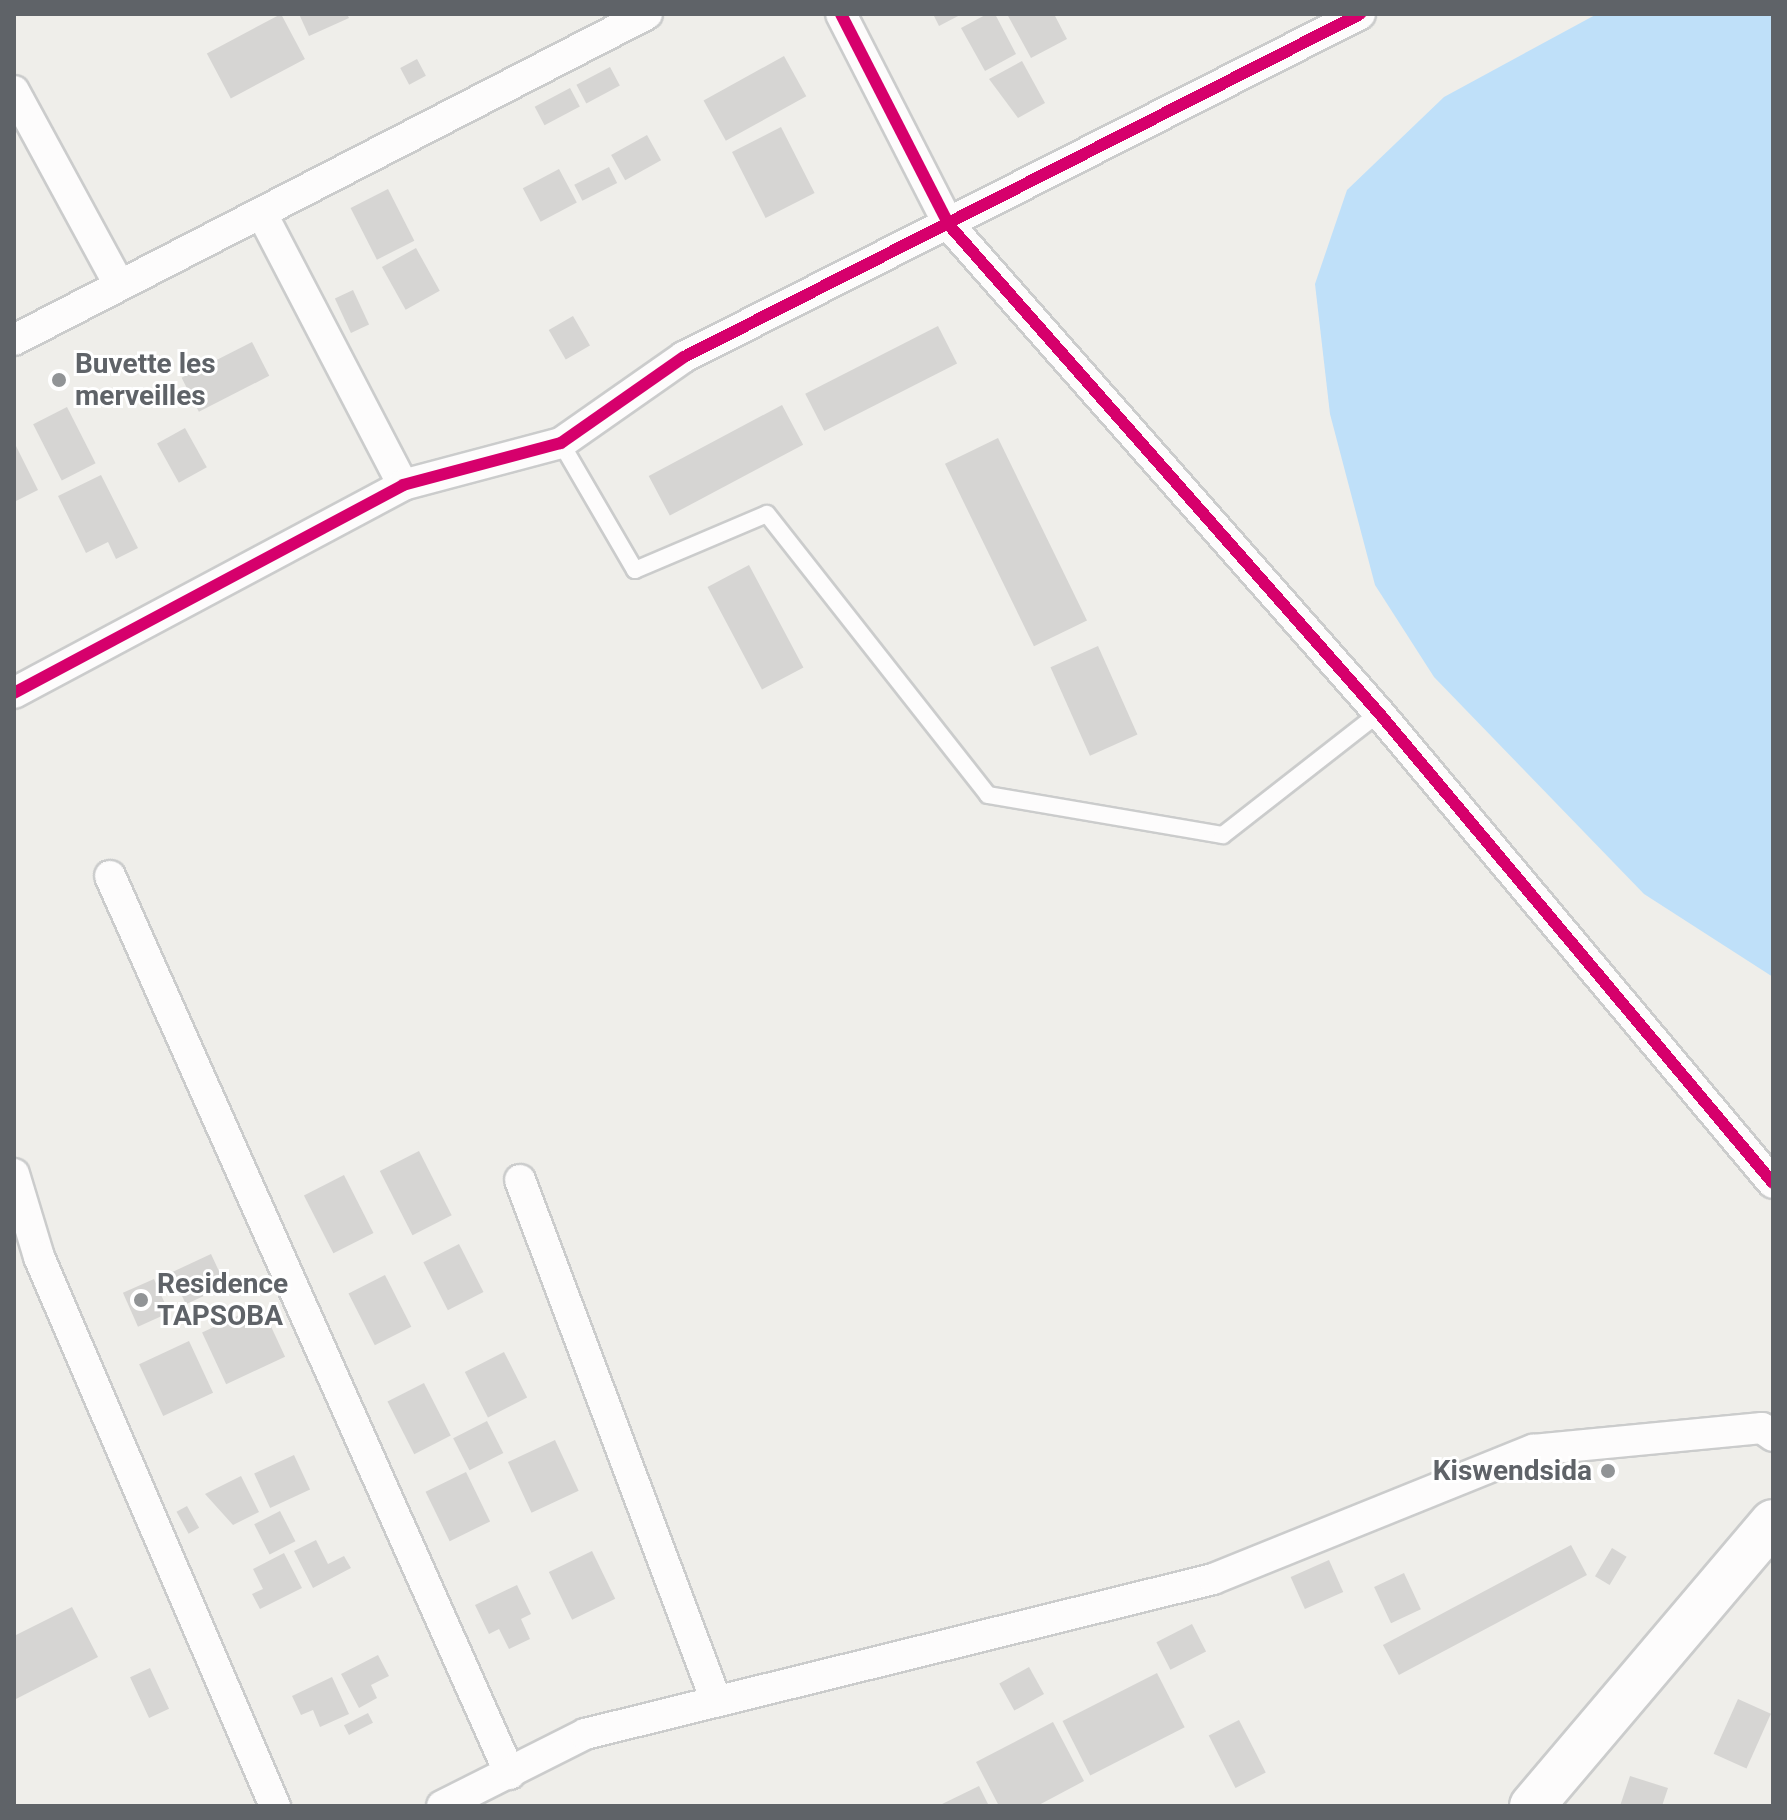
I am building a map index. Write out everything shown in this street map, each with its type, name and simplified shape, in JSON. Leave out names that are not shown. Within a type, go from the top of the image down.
[{"type":"main road","points":[[1532,1806],[1773,1522]]},
{"type":"street","points":[[14,340],[119,284],[263,216],[647,14]]},
{"type":"street","points":[[841,14],[949,225],[1379,713],[1773,1183]]},
{"type":"street","points":[[14,693],[403,485],[561,443],[684,357],[1360,14]]},
{"type":"street","points":[[14,91],[119,284]]},
{"type":"street","points":[[263,216],[403,485]]},
{"type":"street","points":[[110,876],[510,1774]]},
{"type":"street","points":[[14,1174],[39,1257],[275,1806]]},
{"type":"street","points":[[520,1180],[715,1698]]},
{"type":"street","points":[[442,1806],[585,1734],[715,1698],[1213,1579],[1533,1450],[1762,1428],[1773,1436]]},
{"type":"lane","points":[[561,443],[635,570],[767,514],[988,795],[1223,835],[1379,713]]},
{"type":"water","points":[[1597,14],[1773,14],[1773,977],[1644,894],[1434,677],[1375,585],[1330,414],[1315,284],[1347,190],[1444,97]]},
{"type":"building","points":[[281,14],[305,59],[231,98],[207,53]]},
{"type":"building","points":[[299,14],[347,14],[349,18],[309,36]]},
{"type":"building","points":[[933,14],[962,14],[939,26]]},
{"type":"building","points":[[987,14],[995,14],[1016,54],[985,71],[961,28]]},
{"type":"building","points":[[1007,14],[1054,14],[1067,39],[1031,58]]},
{"type":"building","points":[[784,56],[806,96],[726,141],[704,101]]},
{"type":"building","points":[[417,59],[426,76],[409,85],[400,68]]},
{"type":"building","points":[[1022,61],[1045,103],[1018,118],[989,79]]},
{"type":"building","points":[[610,67],[620,86],[586,103],[576,85]]},
{"type":"building","points":[[570,88],[580,107],[545,125],[535,107]]},
{"type":"building","points":[[781,127],[815,193],[766,218],[732,152]]},
{"type":"building","points":[[647,135],[661,160],[625,180],[611,155]]},
{"type":"building","points":[[609,167],[617,183],[582,201],[574,185]]},
{"type":"building","points":[[559,169],[577,203],[541,222],[523,188]]},
{"type":"building","points":[[388,189],[414,241],[377,260],[351,208]]},
{"type":"building","points":[[416,248],[440,291],[406,310],[382,267]]},
{"type":"building","points":[[353,290],[369,324],[351,333],[335,298]]},
{"type":"building","points":[[573,316],[590,345],[566,359],[549,330]]},
{"type":"building","points":[[938,326],[957,363],[824,431],[805,394]]},
{"type":"building","points":[[252,342],[269,376],[199,412],[182,378]]},
{"type":"building","points":[[782,405],[803,445],[670,516],[649,476]]},
{"type":"building","points":[[67,407],[96,463],[62,480],[33,424]]},
{"type":"building","points":[[185,428],[207,467],[179,483],[157,444]]},
{"type":"building","points":[[998,438],[1087,620],[1034,646],[945,464]]},
{"type":"building","points":[[14,442],[38,490],[14,502]]},
{"type":"building","points":[[101,475],[138,548],[116,559],[108,542],[86,553],[58,496]]},
{"type":"building","points":[[749,565],[803,667],[762,689],[708,587]]},
{"type":"building","points":[[1098,646],[1137,735],[1090,756],[1050,667]]},
{"type":"building","points":[[419,1151],[452,1215],[412,1235],[380,1171]]},
{"type":"building","points":[[344,1175],[374,1233],[333,1253],[304,1195]]},
{"type":"building","points":[[459,1244],[484,1292],[448,1310],[423,1262]]},
{"type":"building","points":[[211,1254],[226,1286],[186,1304],[171,1273]]},
{"type":"building","points":[[385,1275],[411,1327],[375,1345],[348,1294]]},
{"type":"building","points":[[154,1279],[169,1313],[138,1327],[123,1293]]},
{"type":"building","points":[[261,1305],[285,1357],[226,1384],[202,1332]]},
{"type":"building","points":[[189,1341],[213,1393],[163,1416],[139,1364]]},
{"type":"building","points":[[504,1352],[527,1397],[488,1417],[465,1372]]},
{"type":"building","points":[[424,1383],[451,1436],[414,1454],[387,1402]]},
{"type":"building","points":[[487,1421],[503,1453],[469,1470],[453,1438]]},
{"type":"building","points":[[555,1440],[579,1491],[532,1513],[508,1462]]},
{"type":"building","points":[[294,1455],[310,1489],[270,1508],[254,1474]]},
{"type":"building","points":[[466,1472],[490,1521],[450,1541],[426,1492]]},
{"type":"building","points":[[241,1476],[259,1512],[233,1525],[205,1494]]},
{"type":"building","points":[[187,1506],[199,1528],[189,1534],[177,1512]]},
{"type":"building","points":[[280,1511],[295,1541],[270,1554],[254,1524]]},
{"type":"building","points":[[316,1540],[328,1564],[344,1556],[351,1568],[313,1588],[294,1551]]},
{"type":"building","points":[[1571,1545],[1587,1575],[1399,1675],[1383,1645]]},
{"type":"building","points":[[1612,1548],[1627,1557],[1610,1585],[1595,1576]]},
{"type":"building","points":[[592,1551],[615,1599],[572,1620],[549,1572]]},
{"type":"building","points":[[284,1553],[302,1588],[260,1609],[252,1594],[263,1589],[253,1569]]},
{"type":"building","points":[[1329,1560],[1343,1592],[1305,1609],[1291,1577]]},
{"type":"building","points":[[1404,1573],[1421,1609],[1391,1623],[1374,1587]]},
{"type":"building","points":[[517,1585],[531,1614],[521,1619],[530,1639],[509,1649],[499,1629],[489,1634],[475,1605]]},
{"type":"building","points":[[72,1607],[98,1657],[14,1700],[14,1636]]},
{"type":"building","points":[[1192,1624],[1206,1652],[1170,1670],[1156,1642]]},
{"type":"building","points":[[378,1655],[389,1676],[371,1685],[377,1698],[359,1708],[341,1674]]},
{"type":"building","points":[[1029,1667],[1044,1694],[1014,1711],[999,1683]]},
{"type":"building","points":[[150,1668],[169,1709],[149,1718],[130,1677]]},
{"type":"building","points":[[1157,1673],[1185,1727],[1090,1775],[1063,1721]]},
{"type":"building","points":[[332,1677],[349,1714],[320,1727],[313,1710],[301,1715],[292,1696]]},
{"type":"building","points":[[1738,1699],[1771,1714],[1746,1768],[1714,1754]]},
{"type":"building","points":[[368,1713],[373,1723],[349,1735],[344,1725]]},
{"type":"building","points":[[1239,1720],[1266,1773],[1235,1788],[1209,1735]]},
{"type":"building","points":[[1053,1722],[1084,1781],[1037,1806],[999,1806],[976,1762]]},
{"type":"building","points":[[1630,1776],[1668,1788],[1662,1806],[1620,1806]]},
{"type":"building","points":[[979,1786],[989,1806],[938,1806]]},
{"type":"cycle path","points":[[841,14],[949,225],[1379,713],[1773,1183]]},
{"type":"cycle path","points":[[14,693],[403,485],[561,443],[684,357],[1360,14]]},
{"type":"place","name":"Buvette les merveilles","points":[[59,380]]},
{"type":"place","name":"Residence TAPSOBA","points":[[141,1300]]},
{"type":"place","name":"Kiswendsida","points":[[1608,1471]]}]
